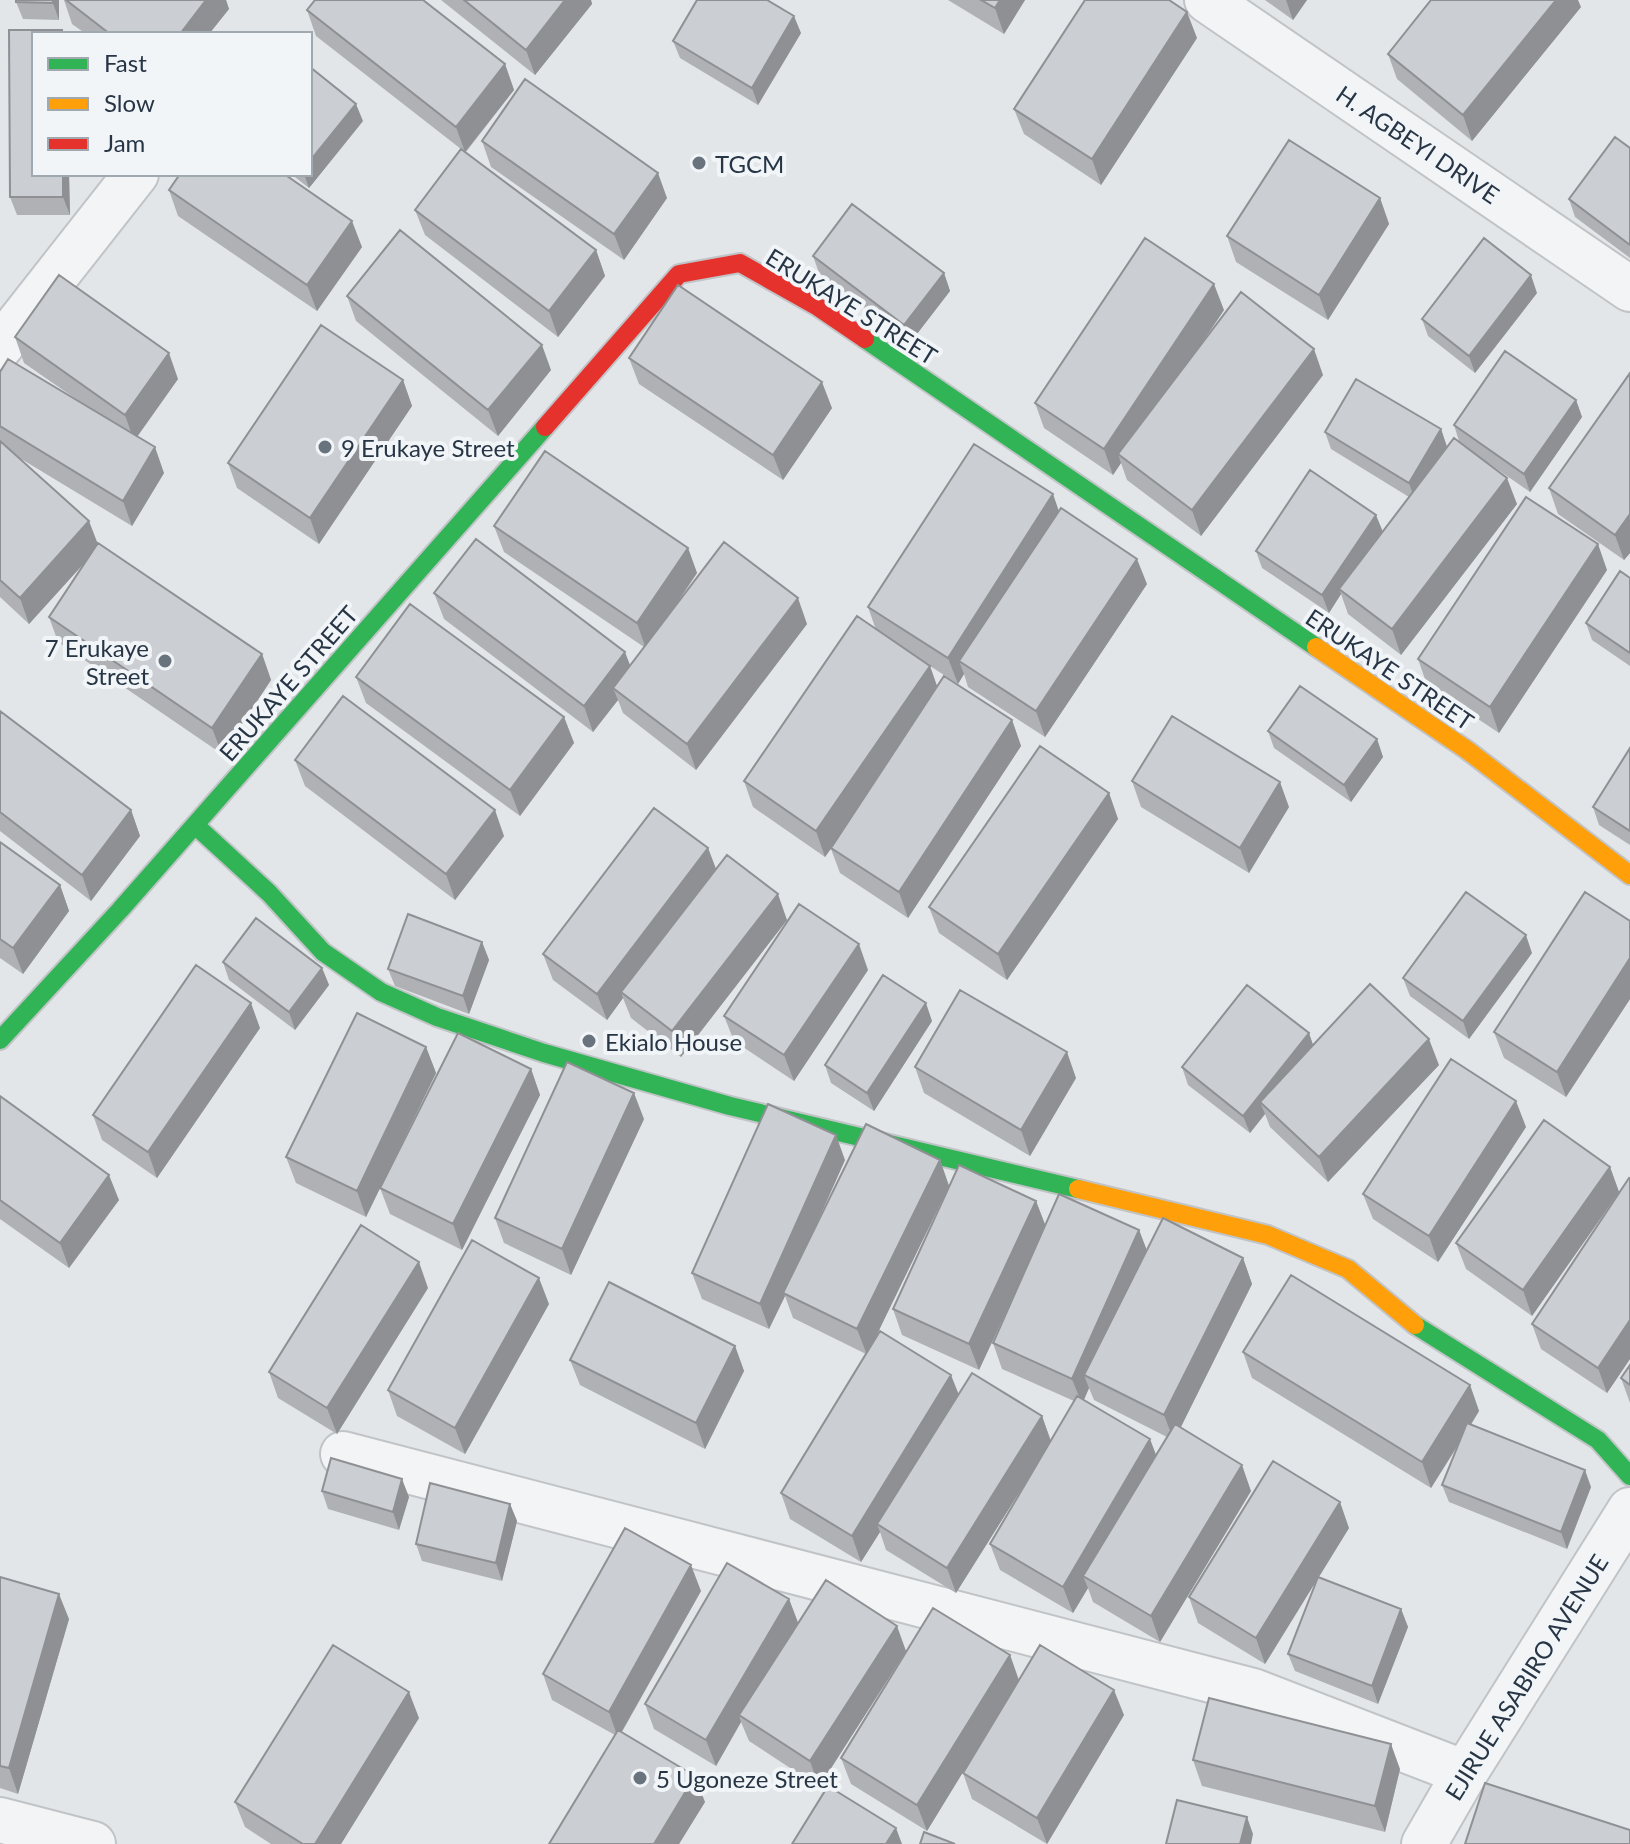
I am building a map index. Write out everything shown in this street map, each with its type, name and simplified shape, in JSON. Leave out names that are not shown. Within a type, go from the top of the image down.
[{"type":"street","name":"H. AGBEYI DRIVE","points":[[1207,0],[1630,289]]},
{"type":"street","points":[[0,347],[134,176]]},
{"type":"street","name":"ERUKAYE STREET","points":[[0,1040],[195,825],[679,274],[740,263],[818,307],[1467,750],[1630,875]]},
{"type":"street","points":[[195,825],[269,893],[323,952],[381,992],[437,1017],[544,1053],[730,1106],[1268,1235],[1348,1269],[1408,1321],[1598,1440],[1630,1476]]},
{"type":"street","points":[[343,1454],[1253,1691],[1465,1773]]},
{"type":"street","name":"EJIRUE ASABIRO AVENUE","points":[[1424,1844],[1630,1510]]},
{"type":"street","points":[[0,1820],[93,1844]]},
{"type":"building","points":[[53,0],[53,3],[16,2]]},
{"type":"building","points":[[66,0],[206,0],[182,32],[107,32]]},
{"type":"building","points":[[315,0],[423,0],[505,64],[456,127],[307,10]]},
{"type":"building","points":[[464,0],[565,0],[526,50]]},
{"type":"building","points":[[697,0],[767,0],[794,16],[752,88],[673,41]]},
{"type":"building","points":[[981,0],[1000,0],[995,8]]},
{"type":"building","points":[[1085,0],[1169,0],[1187,12],[1092,159],[1014,109]]},
{"type":"building","points":[[1431,0],[1556,0],[1463,115],[1388,54]]},
{"type":"building","points":[[9,30],[62,30],[32,32],[32,176],[63,176],[63,197],[10,197]]},
{"type":"building","points":[[312,69],[356,104],[312,159]]},
{"type":"building","points":[[525,79],[658,173],[614,234],[482,141]]},
{"type":"building","points":[[1615,137],[1630,148],[1630,245],[1569,199]]},
{"type":"building","points":[[1289,140],[1380,198],[1319,295],[1227,236]]},
{"type":"building","points":[[461,149],[596,250],[549,311],[415,210]]},
{"type":"building","points":[[179,176],[287,176],[352,221],[307,285],[169,190]]},
{"type":"building","points":[[852,204],[944,273],[904,325],[813,256]]},
{"type":"building","points":[[400,230],[542,345],[488,410],[347,296]]},
{"type":"building","points":[[1145,238],[1214,284],[1104,449],[1035,403]]},
{"type":"building","points":[[1484,238],[1531,275],[1469,356],[1422,319]]},
{"type":"building","points":[[59,275],[169,353],[125,415],[15,337]]},
{"type":"building","points":[[678,285],[822,382],[773,455],[629,358]]},
{"type":"building","points":[[1241,292],[1314,349],[1192,510],[1118,454]]},
{"type":"building","name":"9 Erukaye Street","points":[[321,325],[403,380],[310,518],[228,463]]},
{"type":"building","points":[[1505,351],[1576,400],[1524,474],[1454,425]]},
{"type":"building","points":[[8,359],[155,447],[123,501],[0,426],[0,372]]},
{"type":"building","points":[[1630,373],[1630,514],[1615,535],[1549,488]]},
{"type":"building","points":[[1356,379],[1441,429],[1409,483],[1325,432]]},
{"type":"building","points":[[1454,438],[1507,478],[1392,629],[1339,589]]},
{"type":"building","points":[[0,441],[89,521],[20,598],[0,580]]},
{"type":"building","points":[[974,444],[1053,494],[948,658],[868,607]]},
{"type":"building","points":[[545,451],[688,548],[637,623],[494,526]]},
{"type":"building","points":[[1310,470],[1376,515],[1322,595],[1256,551]]},
{"type":"building","points":[[1526,497],[1598,544],[1490,707],[1418,659]]},
{"type":"building","points":[[1061,508],[1137,559],[1036,711],[959,661]]},
{"type":"building","points":[[476,539],[625,652],[584,706],[434,593]]},
{"type":"building","points":[[724,542],[798,598],[687,744],[613,688]]},
{"type":"building","name":"7 Erukaye Street","points":[[98,543],[262,654],[212,728],[49,617]]},
{"type":"building","points":[[1620,571],[1630,578],[1630,653],[1586,623]]},
{"type":"building","points":[[410,604],[564,717],[510,790],[356,677]]},
{"type":"building","points":[[857,616],[930,666],[816,831],[744,781]]},
{"type":"building","points":[[944,676],[1012,720],[899,892],[831,848]]},
{"type":"building","points":[[1300,686],[1377,739],[1344,785],[1268,731]]},
{"type":"building","points":[[343,696],[495,810],[446,874],[295,760]]},
{"type":"building","points":[[0,711],[131,810],[82,875],[0,812]]},
{"type":"building","points":[[1172,716],[1280,782],[1240,848],[1132,781]]},
{"type":"building","points":[[1040,746],[1109,793],[998,954],[929,907]]},
{"type":"building","points":[[1630,748],[1630,831],[1593,807]]},
{"type":"building","points":[[654,808],[708,848],[597,994],[543,954]]},
{"type":"building","points":[[0,842],[60,885],[13,948],[0,939]]},
{"type":"building","points":[[727,855],[778,894],[672,1031],[621,992]]},
{"type":"building","points":[[1466,892],[1526,935],[1463,1021],[1403,978]]},
{"type":"building","points":[[1585,892],[1630,921],[1630,958],[1557,1072],[1494,1032]]},
{"type":"building","points":[[799,904],[859,944],[784,1055],[724,1016]]},
{"type":"building","points":[[408,914],[482,942],[463,996],[388,969]]},
{"type":"building","points":[[256,918],[322,968],[289,1012],[223,962]]},
{"type":"building","points":[[196,965],[251,1003],[148,1152],[93,1115]]},
{"type":"building","points":[[883,975],[926,1003],[867,1093],[825,1065]]},
{"type":"building","points":[[1370,984],[1429,1039],[1319,1157],[1260,1102]]},
{"type":"building","points":[[1247,985],[1309,1033],[1243,1116],[1182,1067]]},
{"type":"building","points":[[960,990],[1067,1052],[1021,1130],[915,1067]]},
{"type":"building","points":[[357,1013],[426,1047],[357,1191],[286,1157]]},
{"type":"building","points":[[458,1033],[531,1069],[453,1224],[380,1188]]},
{"type":"building","points":[[1451,1059],[1516,1101],[1429,1236],[1363,1194]]},
{"type":"building","points":[[567,1062],[634,1093],[562,1249],[495,1218]]},
{"type":"building","points":[[0,1096],[109,1175],[60,1243],[0,1200]]},
{"type":"building","points":[[768,1104],[836,1135],[760,1304],[692,1273]]},
{"type":"building","points":[[1544,1120],[1610,1167],[1523,1290],[1456,1243]]},
{"type":"building","points":[[866,1124],[940,1160],[857,1329],[783,1293]]},
{"type":"building","points":[[959,1165],[1036,1201],[969,1344],[893,1309]]},
{"type":"building","points":[[1629,1178],[1630,1320],[1598,1368],[1532,1324]]},
{"type":"building","points":[[1059,1194],[1139,1230],[1072,1379],[993,1343]]},
{"type":"building","points":[[1163,1218],[1243,1258],[1164,1415],[1084,1375]]},
{"type":"building","points":[[361,1225],[419,1262],[327,1408],[269,1372]]},
{"type":"building","points":[[472,1240],[539,1278],[455,1428],[388,1390]]},
{"type":"building","points":[[1291,1275],[1470,1385],[1422,1462],[1243,1352]]},
{"type":"building","points":[[609,1282],[735,1346],[696,1423],[570,1360]]},
{"type":"building","points":[[880,1331],[951,1375],[852,1536],[781,1493]]},
{"type":"building","points":[[1630,1365],[1630,1385],[1621,1378]]},
{"type":"building","points":[[972,1373],[1042,1416],[947,1568],[877,1524]]},
{"type":"building","points":[[1077,1396],[1150,1439],[1063,1587],[990,1544]]},
{"type":"building","points":[[1467,1423],[1585,1470],[1561,1532],[1442,1485]]},
{"type":"building","points":[[1175,1424],[1242,1465],[1151,1616],[1083,1576]]},
{"type":"building","points":[[331,1458],[402,1479],[393,1512],[322,1491]]},
{"type":"building","points":[[1273,1461],[1340,1502],[1256,1638],[1189,1597]]},
{"type":"building","points":[[430,1483],[510,1504],[496,1563],[416,1544]]},
{"type":"building","points":[[625,1528],[691,1565],[609,1712],[543,1674]]},
{"type":"building","points":[[727,1563],[789,1599],[706,1740],[645,1704]]},
{"type":"building","points":[[0,1577],[59,1594],[9,1768],[0,1766]]},
{"type":"building","points":[[1318,1577],[1401,1609],[1372,1686],[1288,1654]]},
{"type":"building","points":[[826,1580],[897,1626],[810,1761],[739,1715]]},
{"type":"building","points":[[933,1608],[1010,1655],[917,1805],[841,1758]]},
{"type":"building","points":[[333,1645],[409,1692],[315,1844],[303,1844],[235,1802]]},
{"type":"building","points":[[1040,1645],[1114,1690],[1037,1818],[963,1773]]},
{"type":"building","points":[[1209,1698],[1391,1744],[1375,1806],[1193,1760]]},
{"type":"building","points":[[618,1730],[695,1776],[654,1844],[549,1844]]},
{"type":"building","points":[[1485,1783],[1630,1830],[1630,1844],[1465,1844]]},
{"type":"building","points":[[828,1786],[896,1828],[886,1844],[792,1844]]},
{"type":"building","points":[[1177,1800],[1247,1817],[1240,1844],[1166,1844]]},
{"type":"building","points":[[924,1832],[955,1844],[920,1844]]},
{"type":"traffic: fast","points":[[865,339],[1316,647]]},
{"type":"traffic: fast","points":[[0,1040],[120,910],[545,427]]},
{"type":"traffic: fast","points":[[195,825],[269,893],[323,952],[381,992],[437,1017],[544,1053],[730,1106],[1078,1189]]},
{"type":"traffic: fast","points":[[1415,1325],[1598,1440],[1630,1476]]},
{"type":"traffic: slow","points":[[1316,647],[1467,750],[1630,875]]},
{"type":"traffic: slow","points":[[1078,1189],[1268,1235],[1348,1269],[1415,1325]]},
{"type":"traffic: jam","points":[[545,427],[679,274],[740,263],[818,307],[865,339]]},
{"type":"place","name":"TGCM","points":[[699,163]]},
{"type":"place","name":"9 Erukaye Street","points":[[325,447]]},
{"type":"place","name":"7 Erukaye Street","points":[[165,661]]},
{"type":"place","name":"Ekialo House","points":[[589,1041]]},
{"type":"place","name":"5 Ugoneze Street","points":[[640,1778]]}]
